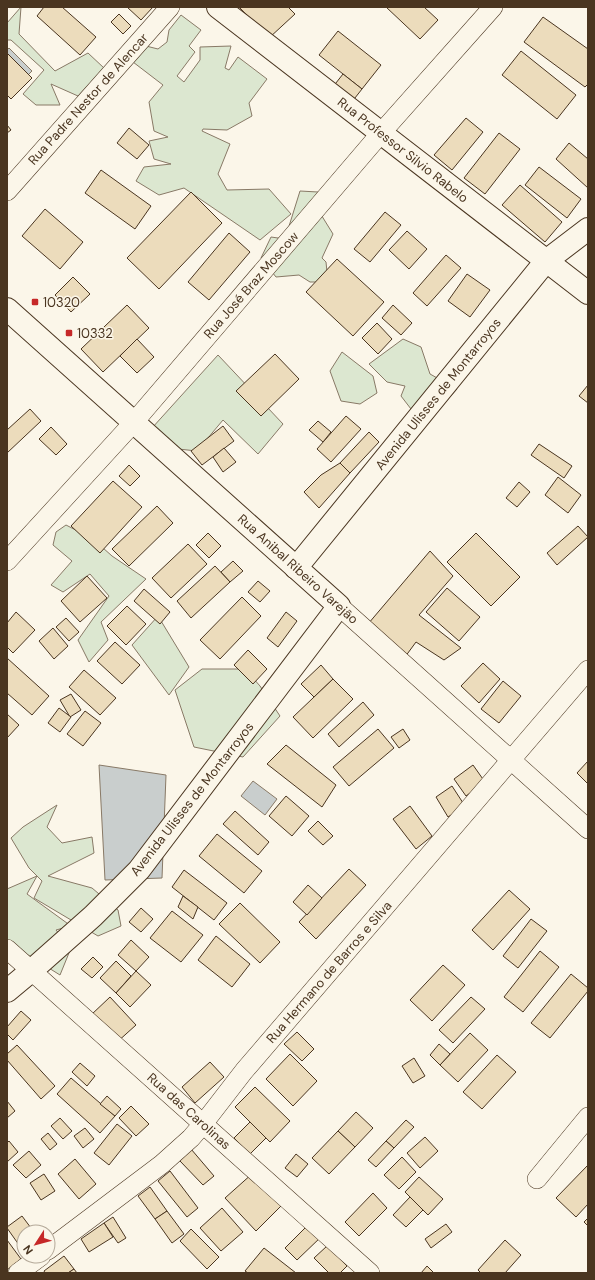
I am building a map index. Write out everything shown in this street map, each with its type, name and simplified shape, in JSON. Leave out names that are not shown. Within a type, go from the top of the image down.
[{"type":"street","name":"Rua Padre Nestor de Alencar","points":[[7,191],[170,7]]},
{"type":"street","name":"Rua Professor Silvio Rabelo","points":[[218,7],[588,293]]},
{"type":"street","name":"Rua José Braz Moscow","points":[[7,561],[134,422],[381,133],[493,7]]},
{"type":"street","name":"Avenida Ulisses de Montarroyos","points":[[296,568],[546,261],[588,229]]},
{"type":"street","name":"Rua Anibal Ribeiro Varejão","points":[[7,309],[588,829]]},
{"type":"street","name":"Avenida Ulisses de Montarroyos","points":[[7,991],[31,972],[93,916],[139,870],[339,606]]},
{"type":"street","name":"Rua Hermano de Barros e Silva","points":[[56,1244],[162,1164],[203,1124],[244,1071],[588,670]]},
{"type":"street","name":"Rua das Carolinas","points":[[7,949],[370,1273]]},
{"type":"street","points":[[537,1179],[588,1117]]},
{"type":"street","points":[[18,1273],[30,1264]]},
{"type":"green space","points":[[21,7],[19,34],[55,71],[88,53],[104,68],[78,96],[51,84],[60,105],[36,105],[23,94],[44,70],[11,40],[7,40],[7,23]]},
{"type":"green space","points":[[181,15],[201,30],[189,46],[195,52],[177,76],[184,82],[200,60],[200,47],[231,46],[225,68],[229,70],[238,57],[267,79],[249,103],[252,116],[227,130],[203,129],[202,131],[230,144],[218,174],[227,190],[269,189],[291,214],[260,240],[184,188],[159,195],[136,181],[144,167],[171,164],[154,159],[149,141],[168,137],[154,131],[149,102],[163,85],[133,62],[146,46],[158,49],[167,42],[169,30]]},
{"type":"green space","points":[[300,191],[318,192],[320,213],[333,234],[322,258],[326,262],[328,282],[310,282],[299,275],[276,277],[261,258],[271,237],[285,239]]},
{"type":"green space","points":[[403,339],[421,347],[430,374],[457,389],[436,412],[411,409],[401,396],[405,386],[387,382],[369,364]]},
{"type":"green space","points":[[342,352],[373,376],[377,393],[360,404],[341,401],[330,371]]},
{"type":"green space","points":[[218,355],[283,424],[258,454],[223,420],[197,451],[178,449],[152,428]]},
{"type":"green space","points":[[66,525],[93,539],[112,556],[146,579],[101,622],[108,640],[89,662],[78,640],[109,596],[90,574],[63,592],[51,585],[72,561],[53,545],[56,532]]},
{"type":"green space","points":[[158,616],[189,667],[169,695],[132,645]]},
{"type":"green space","points":[[202,669],[245,669],[260,686],[280,716],[243,757],[194,747],[175,690]]},
{"type":"green space","points":[[57,805],[47,827],[62,843],[92,837],[94,853],[48,876],[92,888],[118,910],[121,926],[98,936],[34,898],[42,881],[29,868],[11,838],[23,827]]},
{"type":"green space","points":[[37,876],[27,894],[71,926],[56,930],[71,948],[60,975],[28,955],[7,951],[7,889]]},
{"type":"shaded area","points":[[9,48],[32,71],[20,83],[7,70],[7,50]]},
{"type":"shaded area","points":[[99,765],[166,775],[162,878],[105,880]]},
{"type":"shaded area","points":[[253,781],[277,799],[265,815],[241,796]]},
{"type":"building","points":[[44,7],[62,7],[96,37],[80,55],[37,16]]},
{"type":"building","points":[[127,7],[153,7],[141,20]]},
{"type":"building","points":[[239,7],[288,7],[295,14],[269,38]]},
{"type":"building","points":[[386,7],[424,7],[438,20],[420,39]]},
{"type":"building","points":[[119,14],[131,26],[123,34],[111,22]]},
{"type":"building","points":[[543,17],[588,49],[588,84],[585,87],[524,42]]},
{"type":"building","points":[[338,31],[381,65],[362,89],[319,55]]},
{"type":"building","points":[[521,51],[576,95],[557,119],[502,75]]},
{"type":"building","points":[[7,54],[32,78],[11,99],[7,95]]},
{"type":"building","points":[[343,74],[362,89],[351,103],[332,88]]},
{"type":"building","points":[[466,118],[483,132],[452,170],[434,155]]},
{"type":"building","points":[[7,125],[11,130],[7,133]]},
{"type":"building","points":[[129,128],[149,145],[137,159],[117,143]]},
{"type":"building","points":[[499,133],[520,149],[485,194],[464,178]]},
{"type":"building","points":[[569,143],[588,159],[588,188],[556,159]]},
{"type":"building","points":[[539,167],[581,199],[567,218],[525,185]]},
{"type":"building","points":[[101,170],[151,206],[135,229],[85,193]]},
{"type":"building","points":[[520,185],[562,222],[545,242],[502,205]]},
{"type":"building","points":[[191,192],[222,223],[159,289],[127,258]]},
{"type":"building","points":[[45,209],[83,242],[60,269],[22,236]]},
{"type":"building","points":[[385,212],[401,225],[370,262],[354,249]]},
{"type":"building","points":[[407,231],[427,249],[409,269],[389,250]]},
{"type":"building","points":[[229,233],[250,252],[209,300],[188,282]]},
{"type":"building","points":[[446,255],[461,268],[427,306],[413,293]]},
{"type":"building","points":[[337,259],[384,302],[353,336],[306,292]]},
{"type":"building","points":[[467,274],[490,290],[470,317],[448,301]]},
{"type":"building","points":[[73,277],[90,294],[71,312],[55,295]]},
{"type":"building","points":[[127,305],[149,328],[103,372],[81,349]]},
{"type":"building","points":[[393,305],[412,323],[401,335],[382,318]]},
{"type":"building","points":[[377,323],[392,339],[378,354],[362,338]]},
{"type":"building","points":[[137,339],[154,357],[137,373],[120,356]]},
{"type":"building","points":[[275,354],[299,379],[261,416],[236,391]]},
{"type":"building","points":[[588,385],[588,403],[579,396]]},
{"type":"building","points":[[30,409],[41,421],[7,453],[7,430]]},
{"type":"building","points":[[346,416],[361,429],[331,462],[317,449]]},
{"type":"building","points":[[318,421],[331,432],[323,442],[309,430]]},
{"type":"building","points":[[223,426],[234,441],[202,465],[191,451]]},
{"type":"building","points":[[51,427],[67,444],[56,455],[39,439]]},
{"type":"building","points":[[369,432],[379,442],[350,473],[340,463]]},
{"type":"building","points":[[539,444],[572,466],[564,478],[531,455]]},
{"type":"building","points":[[224,448],[236,462],[223,472],[213,457]]},
{"type":"building","points":[[340,463],[350,473],[319,508],[304,492],[321,475]]},
{"type":"building","points":[[129,465],[140,476],[130,486],[119,476]]},
{"type":"building","points":[[558,477],[581,495],[568,513],[545,495]]},
{"type":"building","points":[[113,481],[142,507],[100,553],[71,526]]},
{"type":"building","points":[[519,482],[530,492],[517,507],[506,498]]},
{"type":"building","points":[[157,506],[173,523],[129,566],[112,549]]},
{"type":"building","points":[[578,526],[588,537],[557,565],[547,553]]},
{"type":"building","points":[[208,533],[221,546],[209,558],[196,545]]},
{"type":"building","points":[[476,533],[520,577],[491,606],[447,562]]},
{"type":"building","points":[[188,544],[207,564],[171,598],[152,578]]},
{"type":"building","points":[[430,551],[453,576],[419,615],[461,648],[444,660],[416,642],[405,657],[368,624]]},
{"type":"building","points":[[233,561],[243,571],[230,582],[221,572]]},
{"type":"building","points":[[215,566],[230,582],[191,618],[177,601]]},
{"type":"building","points":[[87,576],[107,598],[80,622],[61,601]]},
{"type":"building","points":[[258,581],[270,591],[260,602],[248,592]]},
{"type":"building","points":[[447,588],[480,617],[459,641],[426,612]]},
{"type":"building","points":[[144,589],[170,612],[160,624],[134,601]]},
{"type":"building","points":[[242,597],[261,616],[220,659],[200,640]]},
{"type":"building","points":[[127,606],[146,624],[126,645],[107,626]]},
{"type":"building","points":[[16,612],[35,630],[13,653],[7,647],[7,623]]},
{"type":"building","points":[[286,612],[297,621],[278,647],[267,638]]},
{"type":"building","points":[[66,618],[79,632],[69,641],[56,627]]},
{"type":"building","points":[[53,628],[68,646],[54,659],[39,641]]},
{"type":"building","points":[[115,642],[140,665],[122,684],[97,661]]},
{"type":"building","points":[[248,650],[267,669],[253,684],[234,665]]},
{"type":"building","points":[[7,658],[49,696],[32,715],[7,693]]},
{"type":"building","points":[[483,663],[500,679],[479,703],[461,686]]},
{"type":"building","points":[[321,665],[333,679],[314,697],[301,684]]},
{"type":"building","points":[[84,670],[116,698],[100,715],[69,687]]},
{"type":"building","points":[[333,679],[353,699],[313,738],[293,717]]},
{"type":"building","points":[[503,681],[521,696],[499,723],[481,709]]},
{"type":"building","points":[[71,694],[81,710],[70,717],[60,700]]},
{"type":"building","points":[[363,702],[374,715],[339,747],[328,734]]},
{"type":"building","points":[[59,708],[71,717],[60,732],[48,723]]},
{"type":"building","points":[[85,711],[101,723],[83,746],[67,734]]},
{"type":"building","points":[[7,714],[19,725],[7,738]]},
{"type":"building","points":[[378,729],[394,748],[349,786],[333,767]]},
{"type":"building","points":[[403,729],[410,740],[399,748],[391,737]]},
{"type":"building","points":[[286,745],[336,785],[322,807],[267,764]]},
{"type":"building","points":[[588,761],[588,784],[577,773]]},
{"type":"building","points":[[473,765],[485,782],[466,796],[454,779]]},
{"type":"building","points":[[452,786],[465,806],[448,817],[436,797]]},
{"type":"building","points":[[286,796],[309,816],[292,836],[269,816]]},
{"type":"building","points":[[410,806],[432,836],[416,849],[393,819]]},
{"type":"building","points":[[235,811],[269,842],[258,855],[223,824]]},
{"type":"building","points":[[318,821],[333,836],[323,845],[308,831]]},
{"type":"building","points":[[217,834],[262,871],[244,893],[199,856]]},
{"type":"building","points":[[349,869],[366,885],[316,939],[299,922]]},
{"type":"building","points":[[184,870],[227,903],[214,920],[172,887]]},
{"type":"building","points":[[308,885],[322,898],[307,915],[293,902]]},
{"type":"building","points":[[509,890],[530,909],[493,950],[472,930]]},
{"type":"building","points":[[183,896],[198,907],[193,919],[178,907]]},
{"type":"building","points":[[240,903],[280,942],[260,963],[219,924]]},
{"type":"building","points":[[141,908],[153,919],[141,932],[129,922]]},
{"type":"building","points":[[172,911],[203,935],[181,962],[150,938]]},
{"type":"building","points":[[531,919],[547,931],[518,968],[503,956]]},
{"type":"building","points":[[216,936],[250,964],[232,987],[198,960]]},
{"type":"building","points":[[131,940],[149,957],[136,971],[118,955]]},
{"type":"building","points":[[540,951],[559,967],[523,1012],[504,997]]},
{"type":"building","points":[[93,957],[103,967],[92,978],[81,969]]},
{"type":"building","points":[[116,961],[131,976],[116,993],[100,978]]},
{"type":"building","points":[[443,965],[465,985],[432,1021],[410,1000]]},
{"type":"building","points":[[136,971],[151,985],[130,1007],[116,993]]},
{"type":"building","points":[[571,974],[588,988],[588,991],[550,1038],[531,1023]]},
{"type":"building","points":[[110,997],[136,1025],[116,1043],[91,1015]]},
{"type":"building","points":[[471,997],[485,1009],[453,1043],[439,1030]]},
{"type":"building","points":[[21,1011],[31,1020],[13,1040],[7,1034],[7,1027]]},
{"type":"building","points":[[297,1032],[314,1049],[302,1061],[284,1044]]},
{"type":"building","points":[[470,1033],[488,1050],[458,1082],[440,1065]]},
{"type":"building","points":[[439,1044],[450,1054],[440,1065],[430,1055]]},
{"type":"building","points":[[17,1045],[55,1086],[41,1099],[7,1060],[7,1054]]},
{"type":"building","points":[[290,1054],[317,1081],[293,1106],[266,1079]]},
{"type":"building","points":[[497,1055],[516,1072],[482,1109],[463,1092]]},
{"type":"building","points":[[414,1058],[425,1076],[413,1083],[402,1066]]},
{"type":"building","points":[[210,1062],[224,1077],[195,1103],[182,1087]]},
{"type":"building","points":[[80,1063],[95,1076],[87,1086],[72,1072]]},
{"type":"building","points":[[71,1078],[115,1116],[100,1133],[57,1094]]},
{"type":"building","points":[[255,1087],[290,1121],[270,1142],[235,1107]]},
{"type":"building","points":[[107,1096],[121,1109],[115,1116],[100,1104]]},
{"type":"building","points":[[7,1101],[15,1111],[7,1118]]},
{"type":"building","points":[[131,1106],[149,1124],[136,1136],[119,1118]]},
{"type":"building","points":[[356,1112],[373,1128],[355,1147],[338,1131]]},
{"type":"building","points":[[60,1118],[72,1131],[63,1139],[51,1126]]},
{"type":"building","points":[[406,1120],[414,1127],[394,1148],[386,1141]]},
{"type":"building","points":[[250,1122],[266,1138],[250,1154],[234,1138]]},
{"type":"building","points":[[117,1124],[132,1136],[109,1165],[94,1153]]},
{"type":"building","points":[[85,1128],[94,1139],[83,1148],[74,1136]]},
{"type":"building","points":[[338,1131],[355,1147],[329,1174],[312,1158]]},
{"type":"building","points":[[48,1133],[57,1144],[50,1150],[41,1139]]},
{"type":"building","points":[[425,1137],[438,1151],[420,1168],[407,1153]]},
{"type":"building","points":[[9,1141],[18,1152],[7,1162],[7,1143]]},
{"type":"building","points":[[386,1141],[394,1148],[376,1167],[368,1160]]},
{"type":"building","points":[[191,1149],[214,1176],[203,1185],[180,1161]]},
{"type":"building","points":[[29,1151],[41,1165],[26,1178],[13,1165]]},
{"type":"building","points":[[296,1154],[308,1164],[297,1177],[285,1168]]},
{"type":"building","points":[[402,1157],[416,1172],[399,1189],[384,1175]]},
{"type":"building","points":[[75,1159],[96,1184],[79,1199],[58,1174]]},
{"type":"building","points":[[588,1165],[588,1204],[576,1217],[556,1198]]},
{"type":"building","points":[[170,1171],[198,1208],[187,1217],[158,1181]]},
{"type":"building","points":[[253,1173],[282,1205],[256,1231],[225,1198]]},
{"type":"building","points":[[44,1174],[55,1191],[41,1200],[30,1183]]},
{"type":"building","points":[[419,1177],[443,1199],[428,1215],[405,1192]]},
{"type":"building","points":[[150,1187],[167,1211],[155,1219],[138,1196]]},
{"type":"building","points":[[373,1193],[387,1208],[359,1236],[345,1222]]},
{"type":"building","points":[[410,1197],[423,1210],[406,1227],[393,1215]]},
{"type":"building","points":[[222,1208],[243,1232],[221,1251],[200,1228]]},
{"type":"building","points":[[167,1211],[184,1234],[172,1243],[155,1219]]},
{"type":"building","points":[[22,1216],[28,1224],[16,1224],[16,1241],[7,1227]]},
{"type":"building","points":[[113,1217],[126,1238],[118,1243],[104,1223]]},
{"type":"building","points":[[588,1218],[588,1226],[584,1222]]},
{"type":"building","points":[[104,1223],[113,1237],[89,1252],[81,1239]]},
{"type":"building","points":[[310,1223],[322,1236],[297,1260],[285,1248]]},
{"type":"building","points":[[446,1224],[452,1232],[431,1248],[425,1239]]},
{"type":"building","points":[[191,1229],[219,1257],[207,1269],[180,1241]]},
{"type":"building","points":[[7,1240],[16,1252],[16,1263],[7,1270]]},
{"type":"building","points":[[505,1240],[521,1255],[505,1273],[481,1273],[478,1270]]},
{"type":"building","points":[[327,1246],[347,1266],[340,1273],[329,1273],[314,1258]]},
{"type":"building","points":[[264,1248],[296,1273],[248,1273],[245,1271]]},
{"type":"building","points":[[64,1256],[74,1269],[68,1273],[45,1273],[44,1271],[53,1264],[56,1264],[56,1262]]},
{"type":"building","points":[[427,1266],[434,1273],[421,1273]]},
{"type":"building","points":[[74,1269],[77,1273],[68,1273]]},
{"type":"place","name":"10320","points":[[35,302]]},
{"type":"place","name":"10332","points":[[69,333]]}]
